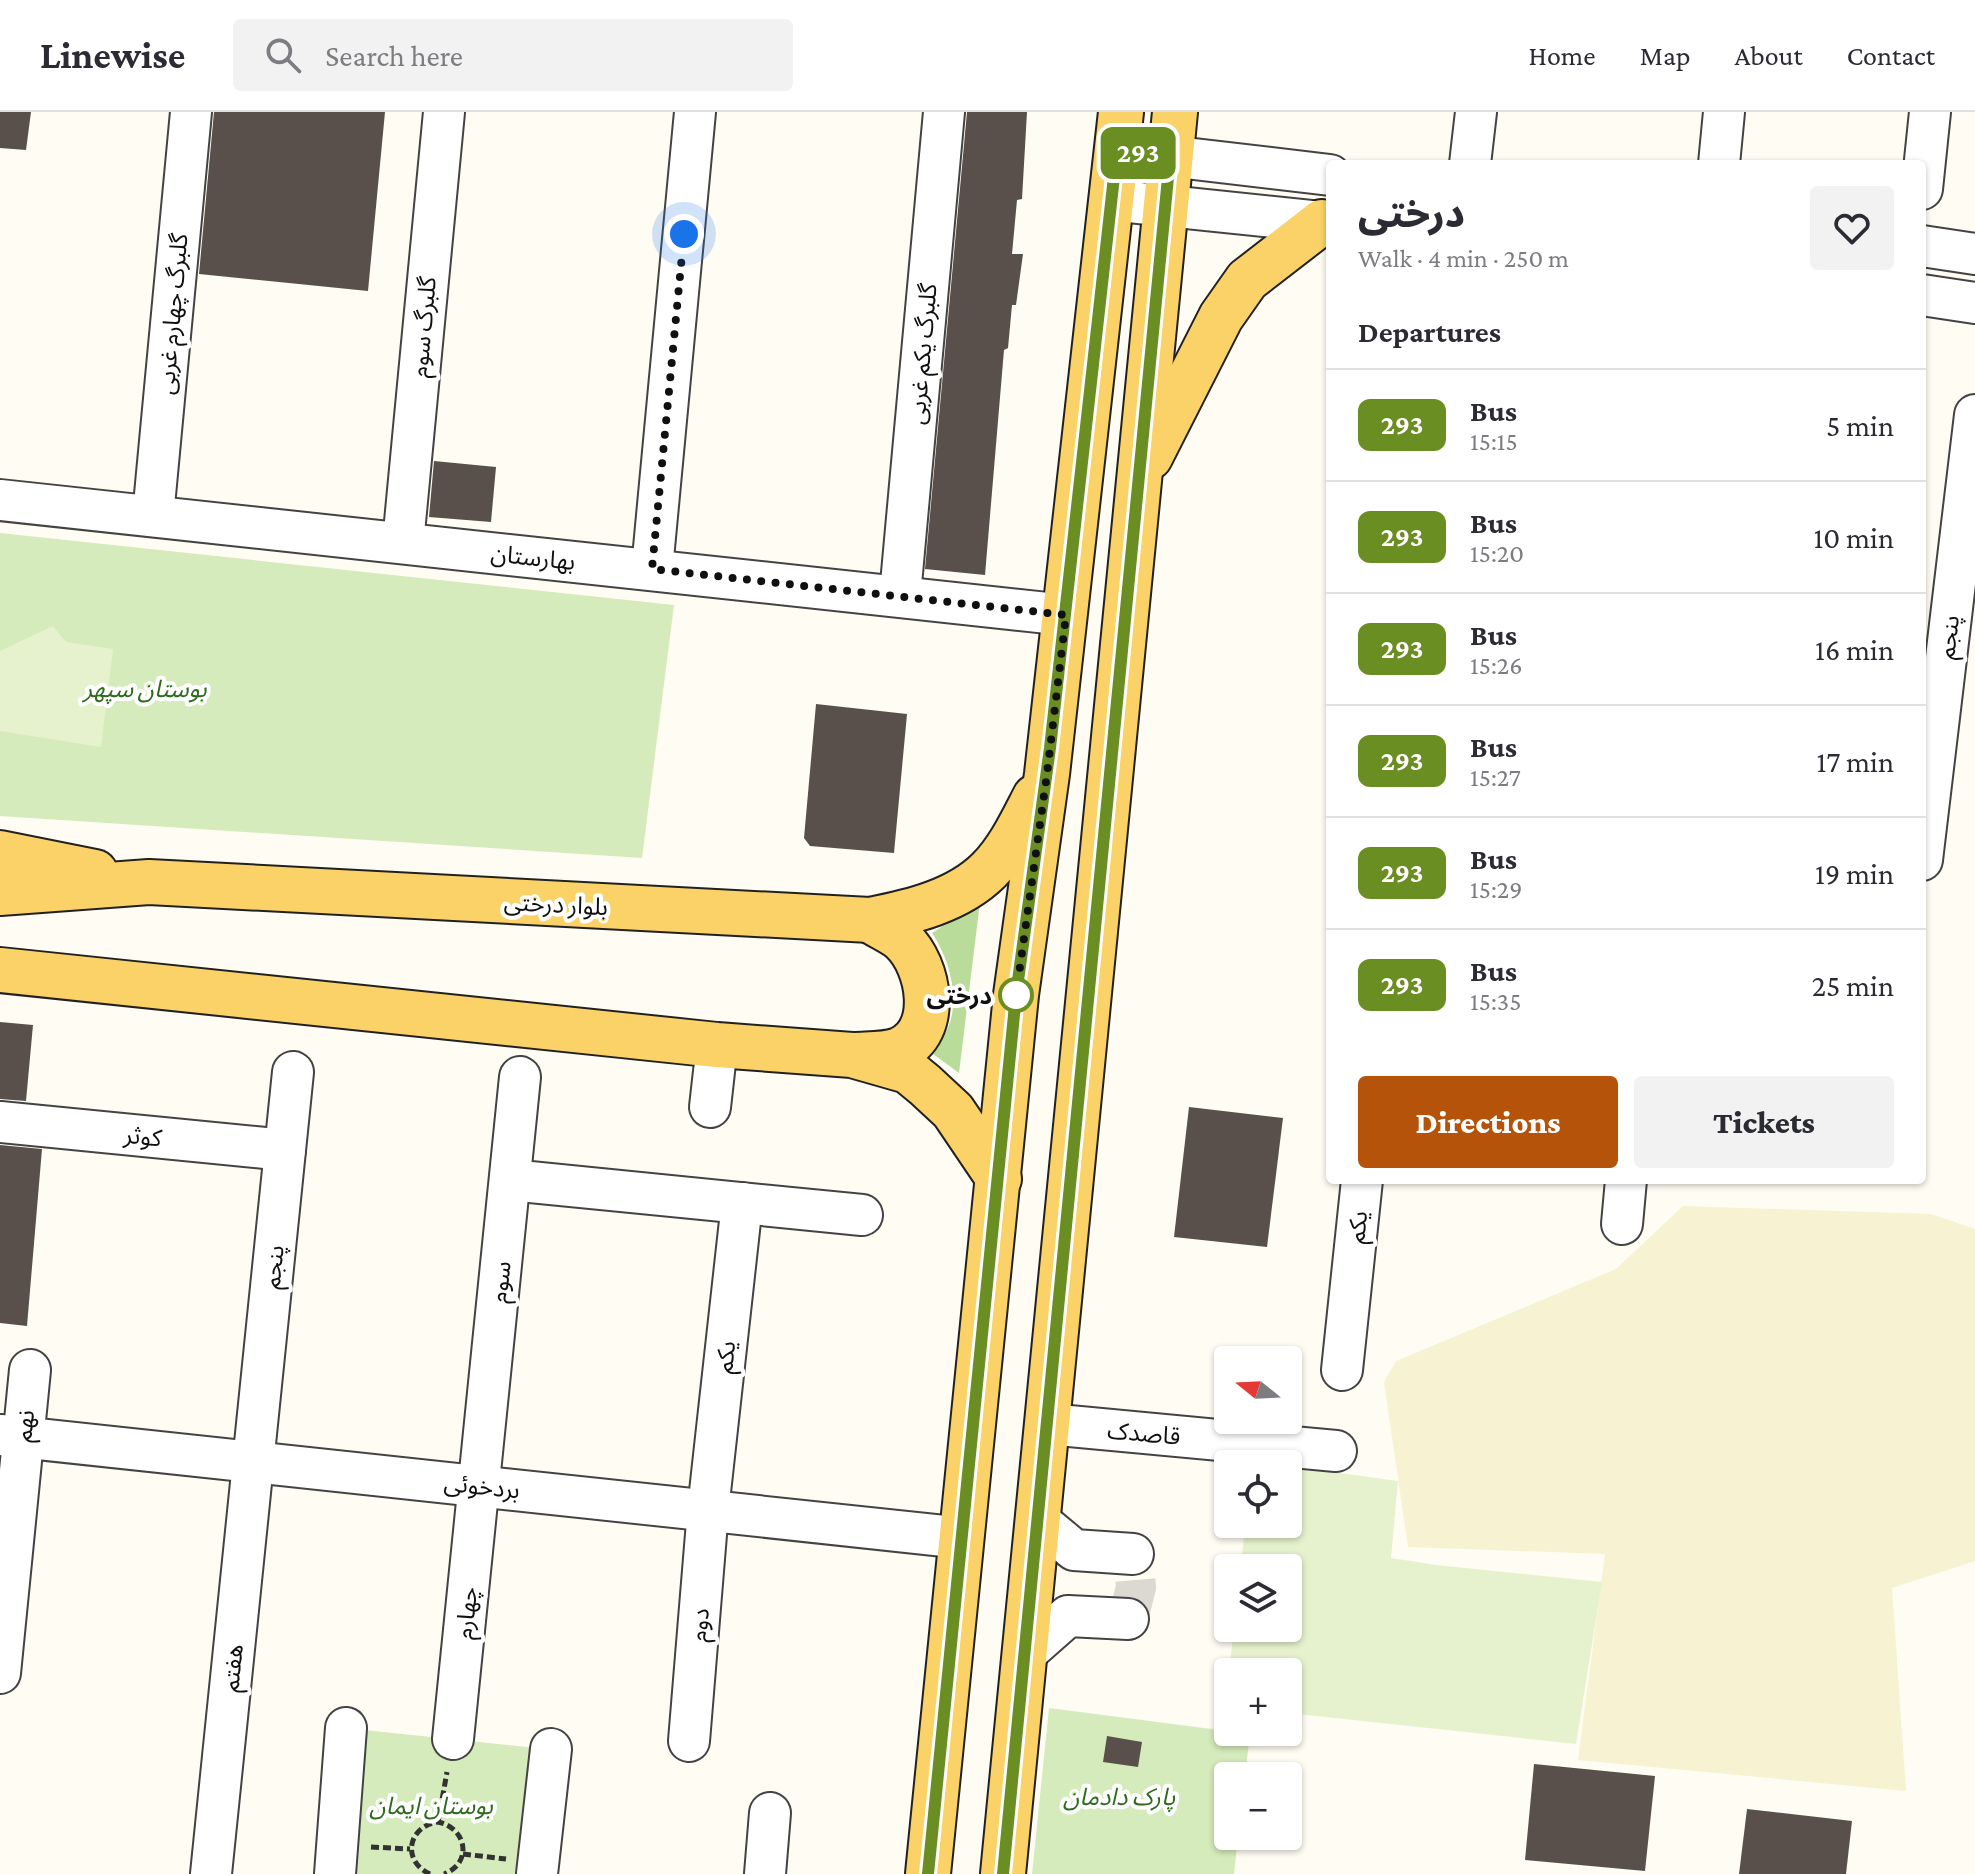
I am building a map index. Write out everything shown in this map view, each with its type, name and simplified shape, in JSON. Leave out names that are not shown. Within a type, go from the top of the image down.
[{"type":"main road","points":[[1003,1874],[1175,112]]},
{"type":"main road","points":[[928,1874],[1016,995],[1066,615],[1119,131]]},
{"type":"main road","points":[[1138,481],[1221,317],[1247,280],[1326,222]]},
{"type":"main road","name":"بلوار درختی","points":[[3,884],[149,882],[870,920],[935,904],[987,873],[1013,837],[1047,774]]},
{"type":"main road","points":[[7,969],[717,1045],[852,1055],[899,1050],[922,1025],[928,1000],[924,975],[915,956],[902,940],[870,920]]},
{"type":"main road","points":[[852,1055],[908,1071],[925,1085],[953,1111],[999,1179]]},
{"type":"street","name":"گلبرگ چهارم غربی","points":[[153,516],[191,112]]},
{"type":"street","name":"گلبرگ سوم","points":[[403,543],[444,112]]},
{"type":"street","points":[[652,569],[695,112]]},
{"type":"street","name":"گلبرگ یکم غربی","points":[[900,595],[944,112]]},
{"type":"street","points":[[1470,160],[1476,112]]},
{"type":"street","points":[[1719,160],[1724,112]]},
{"type":"street","points":[[1925,160],[1930,112]]},
{"type":"street","points":[[1119,131],[1170,157],[1326,175]]},
{"type":"street","points":[[1110,200],[1326,222]]},
{"type":"street","points":[[1926,247],[1975,254]]},
{"type":"street","points":[[1926,296],[1975,303]]},
{"type":"street","name":"پنجم","points":[[1926,826],[1975,415]]},
{"type":"street","name":"بهارستان","points":[[0,500],[1066,615]]},
{"type":"street","points":[[710,1107],[717,1045]]},
{"type":"street","name":"پنجم","points":[[253,1462],[293,1072]]},
{"type":"street","name":"سوم","points":[[480,1486],[520,1077]]},
{"type":"street","name":"کوثر","points":[[0,1122],[285,1150]]},
{"type":"street","points":[[510,1180],[862,1215]]},
{"type":"street","name":"یکم","points":[[1342,1370],[1362,1184]]},
{"type":"street","points":[[1622,1224],[1626,1184]]},
{"type":"street","name":"یکم","points":[[708,1510],[742,1203]]},
{"type":"street","name":"نهم","points":[[0,1673],[11,1436],[30,1370]]},
{"type":"street","name":"قاصدک","points":[[1048,1424],[1336,1451]]},
{"type":"street","name":"بردخوئی","points":[[11,1436],[963,1538]]},
{"type":"street","name":"هفتم","points":[[211,1874],[253,1462]]},
{"type":"street","name":"چهارم","points":[[453,1739],[480,1486]]},
{"type":"street","name":"دوم","points":[[689,1741],[708,1510]]},
{"type":"street","points":[[1038,1520],[1074,1550],[1133,1554]]},
{"type":"street","points":[[1026,1653],[1068,1616],[1128,1619]]},
{"type":"street","points":[[335,1874],[346,1728]]},
{"type":"street","points":[[537,1874],[551,1749]]},
{"type":"street","points":[[765,1874],[770,1813]]},
{"type":"path","points":[[438,1822],[453,1739]]},
{"type":"path","points":[[430,1874],[416,1865],[410,1849],[412,1840],[422,1827],[438,1822],[455,1829],[463,1845],[460,1862],[455,1869],[444,1874]]},
{"type":"path","points":[[370,1847],[410,1849]]},
{"type":"shaded area","points":[[1683,1206],[1931,1214],[1975,1229],[1975,1561],[1892,1588],[1906,1791],[1578,1760],[1605,1554],[1408,1547],[1384,1382],[1396,1361],[1616,1269]]},
{"type":"green space","name":"بوستان سپهر","points":[[0,533],[674,605],[642,858],[0,816]]},
{"type":"green space","points":[[53,626],[66,642],[113,649],[101,747],[0,731],[0,651]]},
{"type":"green space","points":[[980,902],[959,1073],[933,1054],[950,1023],[953,997],[947,963],[932,933]]},
{"type":"green space","points":[[1302,1468],[1398,1481],[1391,1558],[1602,1582],[1576,1744],[1302,1715],[1302,1658],[1231,1658],[1232,1642],[1302,1642],[1302,1554],[1242,1554],[1244,1538],[1302,1538]]},
{"type":"green space","name":"پارک دادمان","points":[[1049,1708],[1214,1729],[1214,1746],[1249,1746],[1247,1762],[1214,1762],[1214,1850],[1237,1850],[1234,1874],[1032,1874]]},
{"type":"green space","name":"بوستان ایمان","points":[[364,1730],[537,1748],[525,1874],[354,1874]]},
{"type":"building","points":[[0,112],[31,112],[26,150],[0,148]]},
{"type":"building","points":[[214,112],[385,112],[368,291],[199,274]]},
{"type":"building","points":[[967,112],[1027,112],[1022,199],[1017,200],[1012,254],[1023,254],[1016,305],[1012,305],[1008,348],[1004,350],[985,575],[925,569]]},
{"type":"building","points":[[434,461],[496,467],[491,522],[429,517]]},
{"type":"building","points":[[816,704],[907,714],[894,853],[810,846],[804,838]]},
{"type":"building","points":[[0,1022],[33,1025],[26,1101],[0,1099]]},
{"type":"building","points":[[1189,1107],[1283,1118],[1267,1247],[1174,1237]]},
{"type":"building","points":[[0,1145],[42,1149],[27,1326],[0,1323]]},
{"type":"building","points":[[1107,1736],[1142,1742],[1138,1767],[1103,1762]]},
{"type":"building","points":[[1534,1764],[1655,1776],[1645,1871],[1525,1860]]},
{"type":"building","points":[[1747,1809],[1852,1821],[1846,1874],[1739,1874]]},
{"type":"tunnel","points":[[1128,1619],[1136,1587],[1133,1554]]},
{"type":"bus line","name":"293","points":[[928,1874],[1016,995],[1050,748],[1117,150],[1170,157],[1003,1874]]},
{"type":"place","name":"درختی","points":[[1016,995]]},
{"type":"route","points":[[684,234],[652,569],[1066,615],[1016,995]]}]
